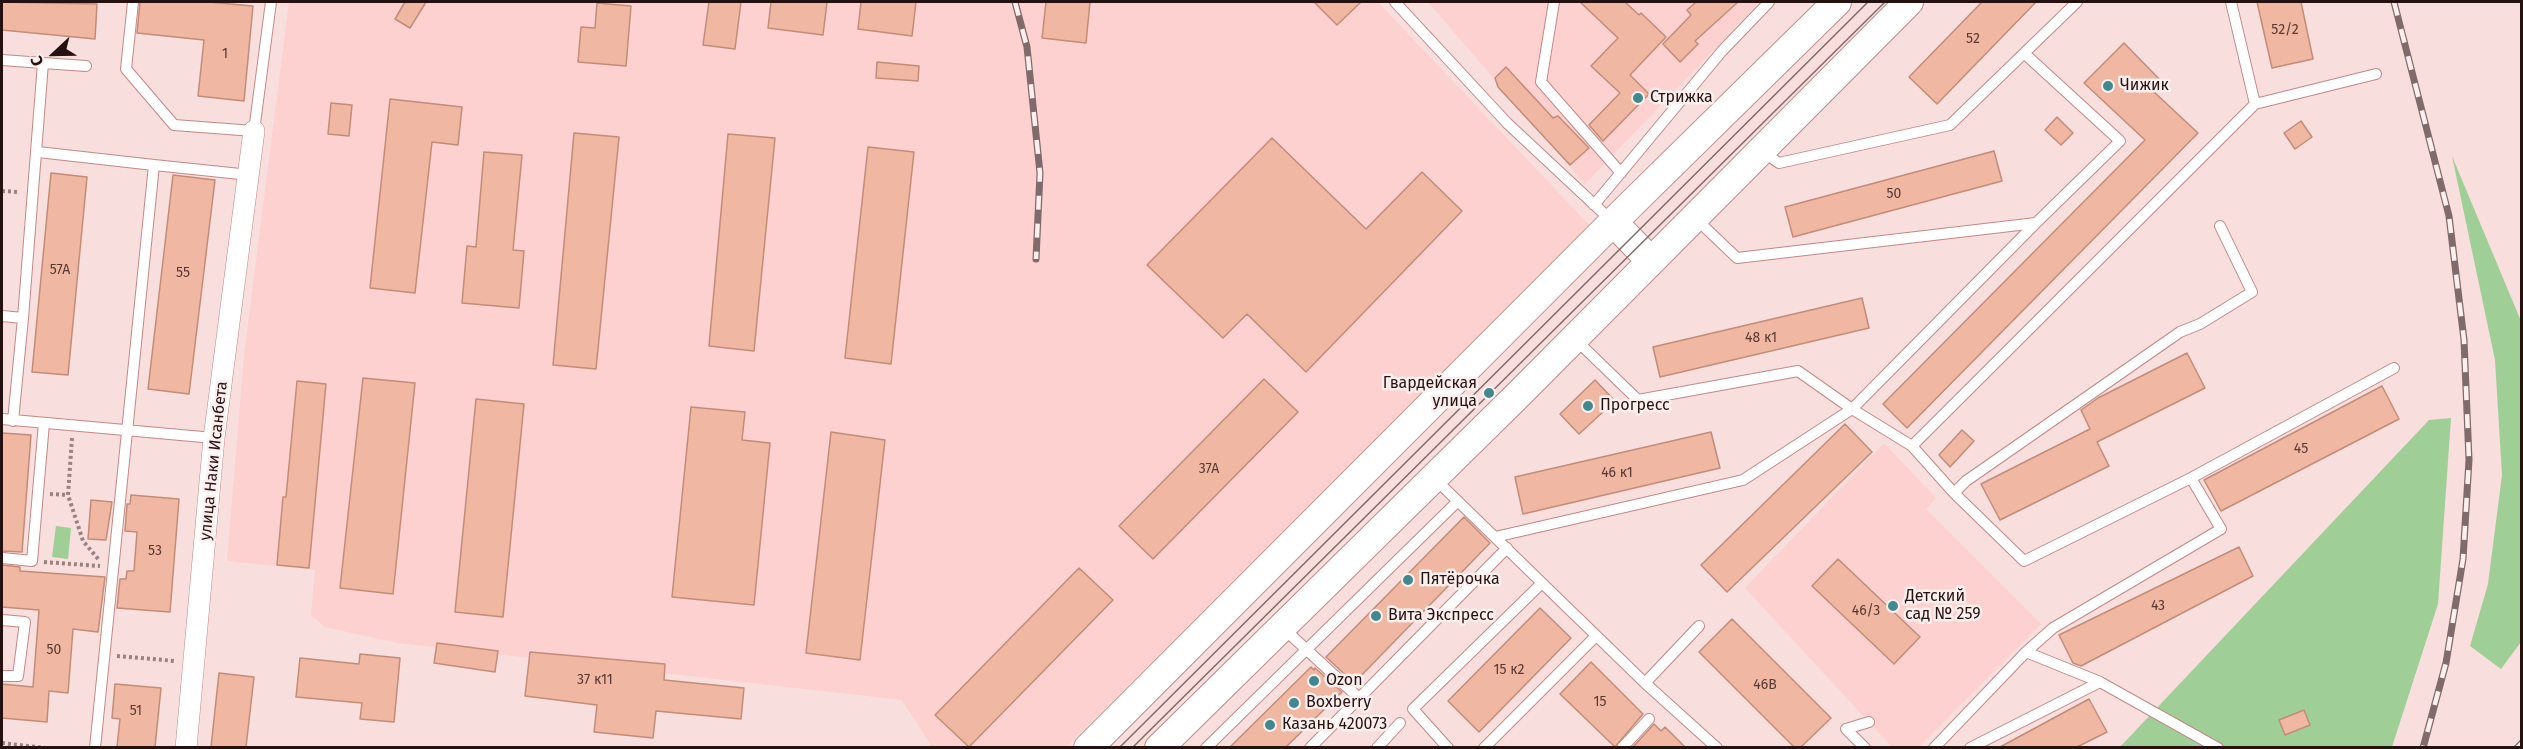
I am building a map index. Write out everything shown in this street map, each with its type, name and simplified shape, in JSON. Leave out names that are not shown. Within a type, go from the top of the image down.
[{"type":"main road","points":[[1088,747],[1604,213],[1838,2]]},
{"type":"main road","points":[[1159,747],[1910,2]]},
{"type":"main road","points":[[1604,213],[1651,261]]},
{"type":"street","name":"улица Наки Исанбета","points":[[186,747],[214,438],[254,131]]},
{"type":"lane","points":[[133,2],[126,69],[174,125],[254,131],[271,2]]},
{"type":"lane","points":[[1395,2],[1507,123],[1604,213],[1621,172],[1722,51],[1769,2]]},
{"type":"lane","points":[[1554,2],[1541,82],[1621,172]]},
{"type":"lane","points":[[1760,150],[1779,163],[1950,124],[2077,2]]},
{"type":"lane","points":[[2231,2],[2255,105]]},
{"type":"lane","points":[[1495,537],[1743,480],[1852,409],[2120,141],[2025,54]]},
{"type":"lane","points":[[2,60],[86,66]]},
{"type":"lane","points":[[13,421],[44,63]]},
{"type":"lane","points":[[1912,446],[2255,105],[2376,74]]},
{"type":"lane","points":[[38,152],[250,175]]},
{"type":"lane","points":[[95,747],[154,165]]},
{"type":"lane","points":[[1694,218],[1737,258],[2036,223]]},
{"type":"lane","points":[[1954,493],[1966,481],[2180,332],[2200,324],[2252,292],[2220,226]]},
{"type":"lane","points":[[2,316],[23,318]]},
{"type":"lane","points":[[1574,337],[1638,400],[1798,371],[1852,409],[1912,446],[1954,493],[2024,561],[2191,478],[2394,368]]},
{"type":"lane","points":[[2,419],[214,438]]},
{"type":"lane","points":[[2,558],[32,561],[44,423]]},
{"type":"lane","points":[[1433,476],[1645,683],[1717,747]]},
{"type":"lane","points":[[1934,747],[2026,652],[2053,628],[2221,529],[2191,478]]},
{"type":"lane","points":[[1206,747],[1458,501]]},
{"type":"lane","points":[[1310,747],[1507,548]]},
{"type":"lane","points":[[1448,747],[1413,709],[1542,583]]},
{"type":"lane","points":[[2,620],[25,622],[18,676],[2,676]]},
{"type":"lane","points":[[1645,683],[1699,626]]},
{"type":"lane","points":[[1281,627],[1359,698]]},
{"type":"lane","points":[[1484,747],[1596,636]]},
{"type":"lane","points":[[2026,652],[2100,682],[2218,747]]},
{"type":"lane","points":[[1970,747],[2100,682]]},
{"type":"lane","points":[[1622,747],[1649,719]]},
{"type":"lane","points":[[1865,747],[1846,729],[1869,722]]},
{"type":"lane","points":[[1377,747],[1400,723]]},
{"type":"path","points":[[32,561],[105,567],[83,541],[68,495],[73,426]]},
{"type":"path","points":[[104,655],[194,663]]},
{"type":"path","points":[[2,743],[45,747]]},
{"type":"shaded area","points":[[289,2],[1378,2],[1591,227],[1066,747],[932,747],[902,700],[398,643],[325,627],[311,615],[315,570],[227,561],[244,355]]},
{"type":"shaded area","points":[[1428,2],[1760,2],[1585,184]]},
{"type":"shaded area","name":"Детский сад № 259","points":[[1884,443],[1936,498],[1926,509],[2041,624],[1919,747],[1892,747],[1745,588]]},
{"type":"green space","points":[[2452,156],[2521,321],[2521,642],[2501,669],[2470,646],[2488,584],[2502,475],[2495,360]]},
{"type":"green space","points":[[2451,418],[2438,604],[2392,747],[2119,748],[2429,420]]},
{"type":"green space","points":[[56,526],[71,528],[68,559],[52,557]]},
{"type":"building","points":[[2,2],[97,4],[95,39],[2,30]]},
{"type":"building","points":[[140,2],[208,2],[253,6],[244,101],[198,96],[204,40],[137,33]]},
{"type":"building","points":[[405,2],[426,2],[410,28],[395,19]]},
{"type":"building","points":[[709,2],[741,2],[735,49],[703,45]]},
{"type":"building","points":[[771,2],[827,2],[823,35],[768,28]]},
{"type":"building","points":[[861,2],[916,2],[912,36],[858,29]]},
{"type":"building","points":[[1046,2],[1090,2],[1086,43],[1042,38]]},
{"type":"building","points":[[1314,2],[1361,2],[1337,25]]},
{"type":"building","points":[[1580,2],[1625,2],[1639,15],[1641,13],[1666,37],[1630,75],[1649,94],[1603,141],[1589,125],[1620,93],[1591,66],[1618,38]]},
{"type":"building","points":[[1696,2],[1738,2],[1695,41],[1698,44],[1680,62],[1663,44],[1691,15],[1687,10]]},
{"type":"building","points":[[1982,2],[2036,2],[1937,104],[1909,77]]},
{"type":"building","points":[[2257,2],[2301,2],[2313,59],[2272,68]]},
{"type":"building","points":[[597,3],[631,6],[626,66],[578,62],[581,27],[595,28]]},
{"type":"building","points":[[2124,43],[2163,83],[2154,92],[2198,133],[1907,428],[1883,404],[2145,140],[2084,83]]},
{"type":"building","points":[[877,62],[919,66],[918,81],[876,78]]},
{"type":"building","points":[[1506,67],[1553,118],[1558,116],[1589,148],[1570,165],[1498,87],[1495,78]]},
{"type":"building","points":[[390,99],[462,107],[458,145],[432,142],[415,293],[370,288]]},
{"type":"building","points":[[331,103],[352,105],[349,136],[328,134]]},
{"type":"building","points":[[2057,117],[2073,133],[2061,145],[2045,130]]},
{"type":"building","points":[[2301,121],[2312,137],[2295,149],[2284,133]]},
{"type":"building","points":[[574,133],[619,137],[596,369],[553,365]]},
{"type":"building","points":[[728,134],[775,138],[754,351],[709,346]]},
{"type":"building","points":[[1272,138],[1366,229],[1422,172],[1462,211],[1306,372],[1247,314],[1223,338],[1147,265]]},
{"type":"building","points":[[868,147],[914,152],[891,364],[845,358]]},
{"type":"building","points":[[1994,151],[2002,181],[1793,237],[1785,207]]},
{"type":"building","points":[[484,152],[522,155],[513,250],[524,251],[519,308],[462,303],[467,246],[476,247]]},
{"type":"building","points":[[51,173],[87,177],[68,375],[32,372]]},
{"type":"building","points":[[173,175],[215,180],[189,394],[148,389]]},
{"type":"building","points":[[1862,298],[1869,328],[1660,377],[1653,347]]},
{"type":"building","points":[[2187,353],[2205,388],[2097,442],[2109,466],[2000,520],[1981,484],[2090,429],[2081,410],[2098,398]]},
{"type":"building","points":[[363,378],[415,383],[393,594],[340,588]]},
{"type":"building","points":[[1264,379],[1298,412],[1153,559],[1119,526]]},
{"type":"building","points":[[1595,380],[1615,401],[1579,434],[1560,414]]},
{"type":"building","points":[[297,381],[326,384],[309,568],[277,565]]},
{"type":"building","points":[[2382,386],[2399,419],[2221,511],[2204,480]]},
{"type":"building","points":[[476,399],[524,404],[503,617],[455,612]]},
{"type":"building","points":[[691,407],[745,412],[742,440],[770,443],[754,605],[672,597]]},
{"type":"building","points":[[1845,424],[1872,452],[1727,592],[1701,565]]},
{"type":"building","points":[[1962,430],[1974,441],[1950,467],[1939,455]]},
{"type":"building","points":[[831,432],[885,440],[860,660],[806,653]]},
{"type":"building","points":[[1711,432],[1720,468],[1523,514],[1515,477]]},
{"type":"building","points":[[2,433],[31,435],[22,552],[2,551]]},
{"type":"building","points":[[131,495],[179,499],[170,612],[117,608],[120,579],[126,579],[127,571],[134,571],[137,532],[125,531],[127,504],[130,504]]},
{"type":"building","points":[[91,500],[112,502],[106,540],[88,539]]},
{"type":"building","points":[[1464,517],[1490,543],[1354,683],[1326,657]]},
{"type":"building","points":[[2239,547],[2253,576],[2081,666],[2073,663],[2059,635]]},
{"type":"building","points":[[1838,559],[1920,637],[1894,664],[1812,586]]},
{"type":"building","points":[[2,565],[20,567],[20,571],[105,577],[98,632],[73,629],[68,693],[49,691],[47,722],[2,718],[2,684],[33,687],[39,610],[2,607]]},
{"type":"building","points":[[1079,568],[1113,600],[969,747],[935,715]]},
{"type":"building","points":[[1540,608],[1571,638],[1479,732],[1448,701]]},
{"type":"building","points":[[1732,619],[1831,718],[1801,747],[1794,747],[1699,652]]},
{"type":"building","points":[[437,643],[498,651],[495,672],[434,663]]},
{"type":"building","points":[[530,652],[665,664],[664,680],[744,688],[741,719],[656,711],[653,738],[594,732],[597,705],[525,696]]},
{"type":"building","points":[[360,654],[400,658],[394,722],[360,719],[362,703],[296,697],[300,658],[359,664]]},
{"type":"building","points":[[1591,662],[1643,714],[1615,747],[1560,694]]},
{"type":"building","points":[[1311,667],[1342,692],[1286,747],[1230,747]]},
{"type":"building","points":[[219,673],[254,677],[246,747],[211,747]]},
{"type":"building","points":[[115,684],[161,688],[155,747],[117,747],[120,719],[112,718]]},
{"type":"building","points":[[2089,699],[2107,732],[2077,747],[2000,747]]},
{"type":"building","points":[[2304,710],[2310,725],[2285,735],[2279,720]]},
{"type":"building","points":[[1654,724],[1661,731],[1665,727],[1685,747],[1633,747]]},
{"type":"tram line","points":[[1119,748],[1868,2]]},
{"type":"tram line","points":[[1132,748],[1885,2]]},
{"type":"railway","points":[[1015,2],[1027,47],[1040,173],[1036,259]]},
{"type":"railway","points":[[2394,2],[2449,216],[2464,340],[2469,460],[2463,559],[2446,663],[2423,748]]},
{"type":"railway","points":[[2517,748],[2522,743]]},
{"type":"place","name":"Чижик","points":[[2108,86]]},
{"type":"place","name":"Стрижка","points":[[1638,98]]},
{"type":"place","name":"Гвардейская улица","points":[[1489,393]]},
{"type":"place","name":"Прогресс","points":[[1588,406]]},
{"type":"place","name":"Пятёрочка","points":[[1408,580]]},
{"type":"place","name":"Детский сад № 259","points":[[1893,606]]},
{"type":"place","name":"Вита Экспресс","points":[[1376,616]]},
{"type":"place","name":"Ozon","points":[[1314,681]]},
{"type":"place","name":"Boxberry","points":[[1294,703]]},
{"type":"place","name":"Казань 420073","points":[[1270,725]]}]
